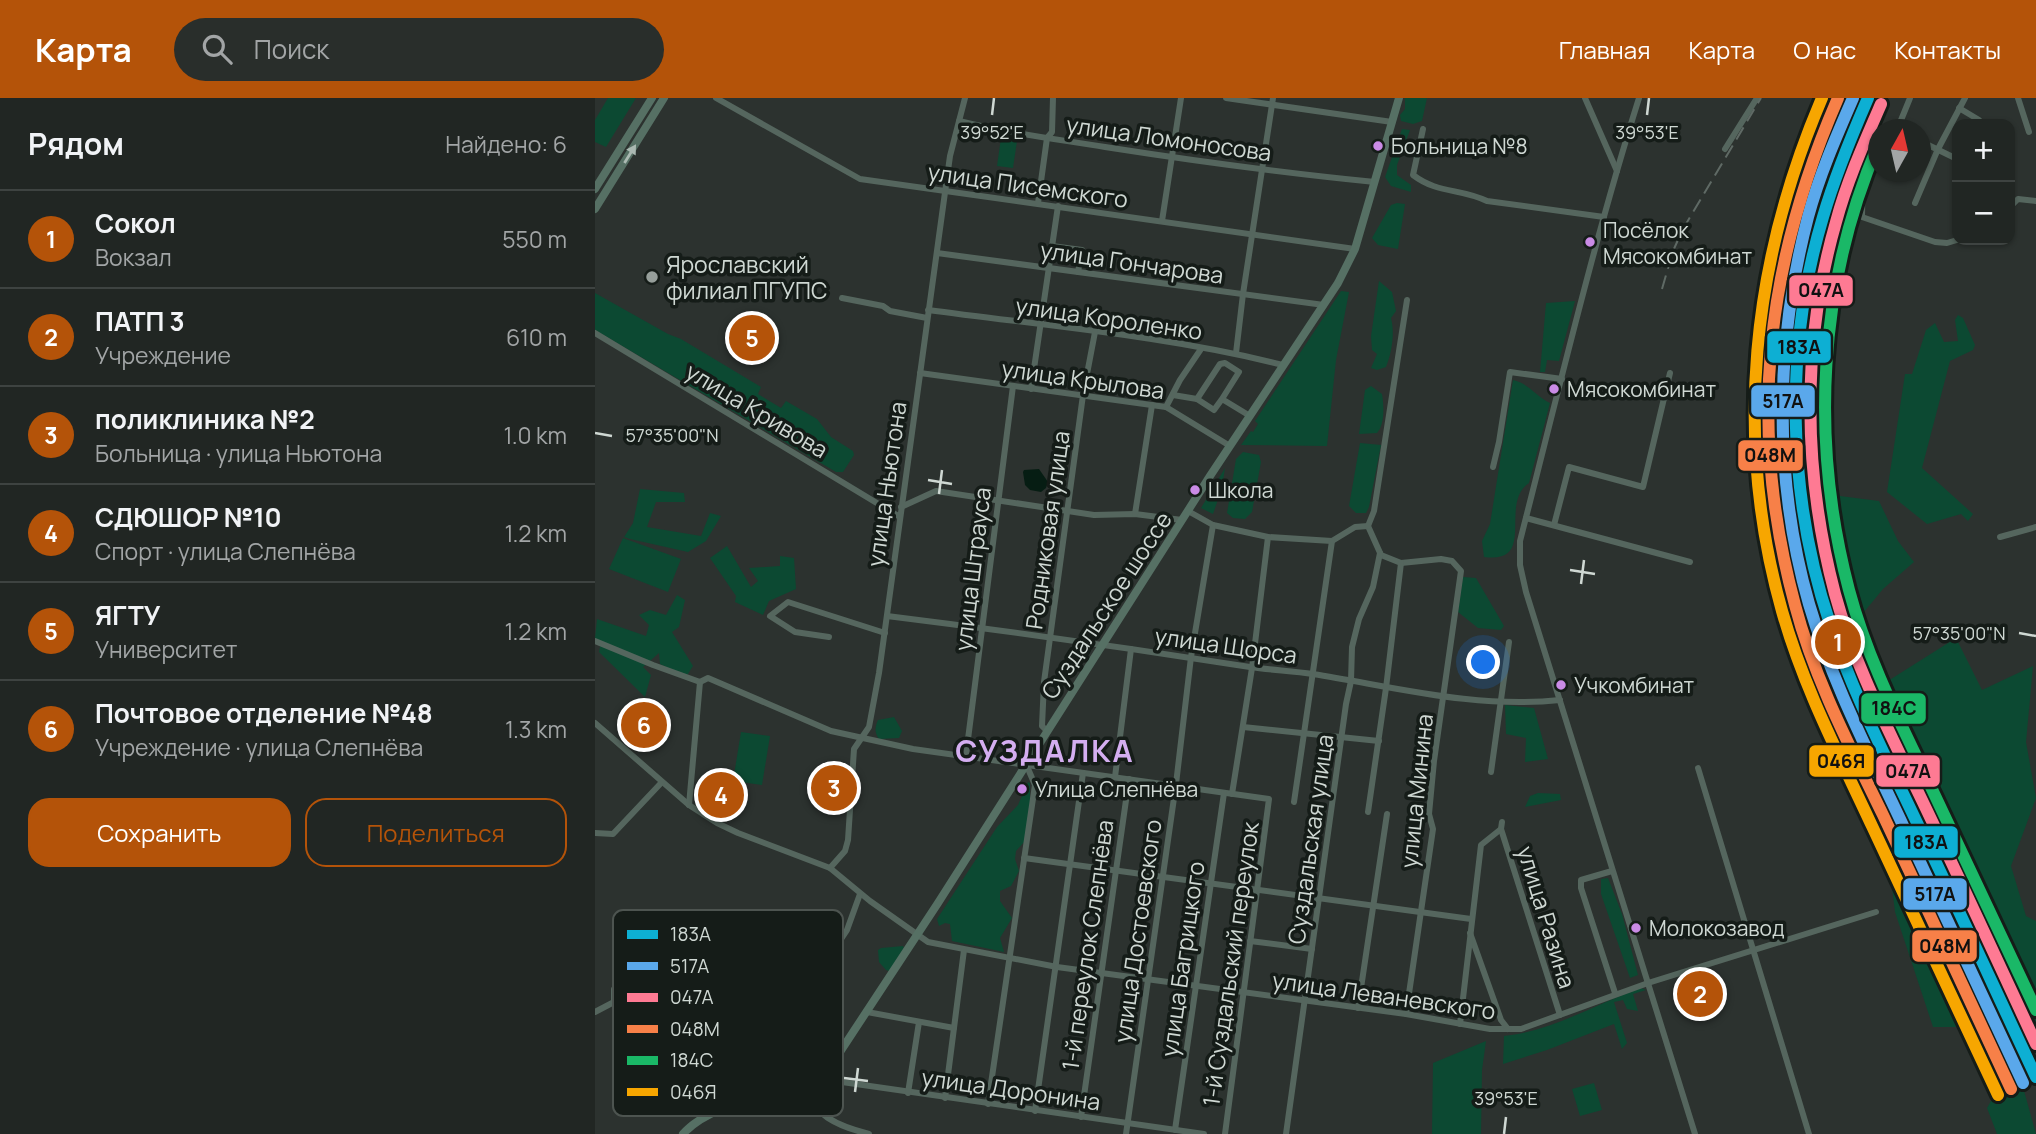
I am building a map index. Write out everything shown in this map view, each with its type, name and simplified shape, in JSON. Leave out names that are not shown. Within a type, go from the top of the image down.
[{"type":"main road","points":[[595,190],[652,98]]},
{"type":"main road","points":[[595,209],[664,98]]},
{"type":"main road","name":"Суздальское шоссе","points":[[843,1048],[1249,416],[1324,305],[1355,248],[1399,98]]},
{"type":"main road","points":[[683,1134],[707,1116]]},
{"type":"street","name":"улица Писемского","points":[[716,98],[860,178],[1355,248]]},
{"type":"street","name":"улица Ньютона","points":[[830,868],[845,851],[854,749],[869,727],[885,633],[950,156],[965,98]]},
{"type":"street","points":[[1038,203],[1047,138],[1052,132],[1053,98]]},
{"type":"street","points":[[1161,221],[1181,98]]},
{"type":"street","points":[[1226,98],[1273,101],[1392,122]]},
{"type":"street","points":[[1585,98],[1617,171]]},
{"type":"street","points":[[1639,98],[1604,217],[1520,541],[1520,565],[1526,592],[1695,1134]]},
{"type":"street","points":[[1725,149],[1757,98]]},
{"type":"street","points":[[1902,119],[1910,98]]},
{"type":"street","points":[[1915,203],[1938,149],[1965,98]]},
{"type":"street","points":[[2018,98],[2029,132]]},
{"type":"street","points":[[1197,399],[1220,364],[1225,363],[1233,353],[1273,101]]},
{"type":"street","points":[[1959,108],[1977,119]]},
{"type":"street","name":"улица Ломоносова","points":[[959,121],[1170,157],[1375,182]]},
{"type":"street","points":[[1423,128],[1413,175],[1425,184],[1441,189],[1470,192],[1487,201],[1604,217]]},
{"type":"street","points":[[1868,145],[1863,154],[1862,217],[1935,242],[1952,242]]},
{"type":"street","points":[[1931,146],[1952,156]]},
{"type":"street","points":[[2015,203],[2018,200],[2036,201]]},
{"type":"street","points":[[1031,389],[1058,206]]},
{"type":"street","points":[[1052,246],[1082,250],[1078,272]]},
{"type":"street","name":"улица Гончарова","points":[[937,253],[1324,305]]},
{"type":"street","name":"улица Короленко","points":[[842,298],[883,306],[890,311],[1041,324],[1233,353],[1283,365]]},
{"type":"street","points":[[1368,812],[1401,563],[1380,553],[1369,526],[1374,511],[1407,300]]},
{"type":"street","name":"Родниковая улица","points":[[1047,732],[1042,726],[1044,682],[1066,511],[1095,332]]},
{"type":"street","name":"улица Кривова","points":[[595,333],[900,517]]},
{"type":"street","points":[[1166,407],[1201,349]]},
{"type":"street","points":[[1173,395],[1197,399],[1214,410],[1239,372],[1225,363]]},
{"type":"street","points":[[1493,467],[1510,372],[1562,379]]},
{"type":"street","name":"улица Крылова","points":[[920,373],[1166,407],[1230,446]]},
{"type":"street","points":[[1554,525],[1569,467],[1643,487],[1670,373]]},
{"type":"street","name":"улица Штрауса","points":[[966,755],[1013,386]]},
{"type":"street","points":[[1222,399],[1249,416]]},
{"type":"street","points":[[1135,514],[1152,405]]},
{"type":"street","points":[[901,507],[936,491],[1066,511],[1135,514],[1182,520]]},
{"type":"street","points":[[1188,511],[1213,525],[1268,537],[1332,541],[1355,527],[1369,526]]},
{"type":"street","points":[[1526,518],[1690,562]]},
{"type":"street","name":"улица Достоевского","points":[[1126,1134],[1176,784],[1191,657],[1213,525]]},
{"type":"street","points":[[2000,537],[2036,527]]},
{"type":"street","name":"улица Багрицкого","points":[[1175,1130],[1210,884],[1243,727],[1268,537]]},
{"type":"street","points":[[1294,802],[1332,541]]},
{"type":"street","name":"Суздальская улица","points":[[1286,1134],[1351,681],[1352,647],[1373,587],[1380,553]]},
{"type":"street","name":"улица Минина","points":[[1401,563],[1441,559],[1453,561],[1461,571],[1434,761],[1429,814],[1433,829],[1406,1014]]},
{"type":"street","points":[[829,637],[795,632],[770,616],[787,602],[885,633]]},
{"type":"street","name":"улица Щорса","points":[[887,616],[1311,674],[1444,697],[1500,703],[1560,700]]},
{"type":"street","points":[[595,641],[653,666],[700,682],[708,678],[831,730],[860,738],[913,749],[1228,793]]},
{"type":"street","points":[[1491,772],[1509,642]]},
{"type":"street","points":[[1115,777],[1131,649]]},
{"type":"street","points":[[689,805],[700,682]]},
{"type":"street","points":[[595,723],[661,782],[716,823],[830,868]]},
{"type":"street","points":[[1243,727],[1378,741]]},
{"type":"street","points":[[988,1104],[1035,785],[1026,764]]},
{"type":"street","points":[[1698,768],[1809,1134]]},
{"type":"street","points":[[1035,1111],[1083,773]]},
{"type":"street","name":"1-й переулок Слепнёва","points":[[1081,1117],[1129,779]]},
{"type":"street","points":[[595,833],[613,834],[661,782]]},
{"type":"street","name":"1-й Суздальский переулок","points":[[1225,1134],[1269,799],[1228,793]]},
{"type":"street","points":[[1358,1008],[1387,814]]},
{"type":"street","name":"улица Разина","points":[[1471,919],[1481,845],[1502,825],[1560,1015]]},
{"type":"street","points":[[1024,858],[1471,919],[1460,1024]]},
{"type":"street","name":"улица Леваневского","points":[[830,868],[860,894],[928,942],[1057,967],[1508,1029],[1521,1029],[1648,982],[1876,912]]},
{"type":"street","points":[[1612,871],[1581,880],[1581,888],[1615,993]]},
{"type":"street","points":[[843,935],[860,894]]},
{"type":"street","points":[[1469,931],[1501,1020],[1508,1029]]},
{"type":"street","points":[[1251,941],[1312,949]]},
{"type":"street","points":[[945,1098],[964,950]]},
{"type":"street","points":[[595,1013],[613,1003]]},
{"type":"street","points":[[867,1012],[954,1028]]},
{"type":"street","points":[[908,1093],[919,1022]]},
{"type":"street","name":"улица Доронина","points":[[843,1083],[1204,1134]]},
{"type":"street","points":[[826,1116],[833,1122],[869,1134]]},
{"type":"green space","points":[[608,98],[636,98],[606,147],[595,142],[595,120]]},
{"type":"green space","points":[[1405,98],[1427,98],[1422,121],[1413,124],[1401,121]]},
{"type":"green space","points":[[1402,129],[1410,130],[1397,165],[1397,175],[1411,185],[1411,192],[1391,186],[1385,177]]},
{"type":"green space","points":[[1001,138],[1017,141],[1013,168],[997,166]]},
{"type":"green space","points":[[1858,147],[1865,175],[1834,348],[1834,462],[1840,496],[1879,501],[1898,541],[1914,562],[1883,589],[1845,635],[1821,553],[1811,502],[1807,376],[1822,258],[1843,183]]},
{"type":"green space","points":[[1814,183],[1820,188],[1818,204],[1793,317],[1780,316],[1776,312],[1808,184]]},
{"type":"green space","points":[[1405,204],[1398,249],[1378,245],[1372,238],[1391,205]]},
{"type":"green space","points":[[1379,281],[1392,292],[1396,311],[1391,318],[1393,336],[1388,361],[1386,367],[1377,370],[1371,368],[1377,354],[1372,350],[1371,336]]},
{"type":"green space","points":[[1341,291],[1349,292],[1336,360],[1327,446],[1241,445],[1251,431],[1253,432],[1258,424],[1255,421]]},
{"type":"green space","points":[[595,293],[681,339],[761,387],[758,394],[781,408],[786,401],[817,419],[831,437],[853,451],[854,455],[843,472],[836,472],[595,330]]},
{"type":"green space","points":[[1575,301],[1559,361],[1547,360],[1545,372],[1540,372],[1546,303]]},
{"type":"green space","points":[[1958,315],[1963,318],[1975,345],[1973,350],[1950,361],[1922,468],[1973,514],[1968,521],[1961,514],[1927,524],[1887,492],[1905,374],[1912,374],[1926,330],[1935,323],[1944,342],[1958,341],[1955,320]]},
{"type":"green space","points":[[1786,319],[1792,334],[1785,397],[1786,464],[1783,478],[1774,480],[1769,441],[1772,340],[1777,320]]},
{"type":"green space","points":[[1513,380],[1550,403],[1529,483],[1520,492],[1516,504],[1514,542],[1509,551],[1500,557],[1484,557],[1482,541],[1490,524]]},
{"type":"green space","points":[[1371,386],[1382,394],[1383,420],[1377,433],[1359,434],[1365,390]]},
{"type":"green space","points":[[1360,443],[1381,445],[1366,513],[1356,513],[1349,506]]},
{"type":"green space","points":[[1243,452],[1259,455],[1261,462],[1252,512],[1245,519],[1233,518],[1227,513],[1236,459]]},
{"type":"green space","points":[[1225,468],[1222,488],[1213,514],[1201,508]]},
{"type":"green space","points":[[640,489],[684,493],[685,502],[656,502],[647,527],[701,536],[710,513],[721,516],[706,541],[688,552],[624,537],[633,523]]},
{"type":"green space","points":[[623,538],[681,559],[668,592],[609,569]]},
{"type":"green space","points":[[1792,543],[1816,606],[1833,672],[1896,815],[1932,884],[1957,955],[1988,1020],[2000,1031],[2014,1072],[2021,1080],[2036,1134],[1997,1134],[1987,1108],[1995,1094],[1978,1051],[1959,1027],[1933,1027],[1895,912],[1891,879],[1806,665],[1769,549]]},
{"type":"green space","points":[[727,546],[751,587],[758,581],[749,568],[780,566],[780,556],[794,558],[796,589],[769,601],[763,615],[735,602],[736,596],[710,558]]},
{"type":"green space","points":[[1463,577],[1476,578],[1504,626],[1501,630],[1478,628],[1458,612]]},
{"type":"green space","points":[[677,595],[685,600],[679,627],[672,632],[693,666],[686,677],[660,664],[659,653],[643,667],[651,675],[645,697],[599,652],[601,642],[595,638],[597,619],[646,636],[649,625],[639,615],[650,610],[666,615]]},
{"type":"green space","points":[[1956,638],[1982,690],[2033,666],[2026,742],[2036,798],[2011,866],[2026,916],[2036,921],[2036,1054],[1861,678],[1873,673],[1891,679]]},
{"type":"green space","points":[[1505,705],[1534,708],[1548,759],[1525,762],[1526,738],[1506,734]]},
{"type":"green space","points":[[894,717],[902,731],[899,738],[879,739],[875,730],[878,720]]},
{"type":"green space","points":[[741,732],[770,736],[762,785],[733,781]]},
{"type":"green space","points":[[1028,782],[1030,807],[1025,841],[1016,851],[1015,859],[1019,871],[1011,886],[1000,891],[1000,901],[1012,918],[1000,938],[1004,952],[952,941],[950,924],[939,926],[937,919],[997,827],[1018,805]]},
{"type":"green space","points":[[1538,793],[1560,794],[1561,800],[1525,807],[1530,796]]},
{"type":"green space","points":[[1608,878],[1622,914],[1638,975],[1630,978],[1601,894],[1601,879]]},
{"type":"green space","points":[[903,946],[889,971],[886,970],[879,962],[878,950]]},
{"type":"green space","points":[[1641,988],[1646,990],[1633,994],[1638,1011],[1627,1009],[1623,1000],[1614,1002],[1627,1043],[1622,1049],[1614,1024],[1503,1064],[1504,1036],[1540,1029]]},
{"type":"green space","points":[[1486,1041],[1482,1070],[1481,1134],[1432,1134],[1433,1063]]},
{"type":"green space","points":[[1594,1083],[1602,1110],[1580,1116],[1572,1089]]},
{"type":"shaded area","points":[[1039,469],[1048,482],[1041,492],[1030,490],[1025,485],[1023,472]]},
{"type":"railway","points":[[1662,289],[1673,251],[1683,229],[1761,98]]},
{"type":"transit line","name":"046Я","points":[[1822,98],[1798,160],[1779,223],[1757,351],[1755,415],[1758,480],[1767,546],[1782,611],[1811,693],[1998,1095]]},
{"type":"transit line","name":"048М","points":[[1838,98],[1813,161],[1794,223],[1780,285],[1771,348],[1768,411],[1771,474],[1780,539],[1795,605],[1822,686],[2011,1089]]},
{"type":"transit line","name":"517А","points":[[1853,98],[1812,202],[1789,313],[1784,362],[1784,459],[1797,556],[1809,604],[1839,687],[2023,1083]]},
{"type":"transit line","name":"183А","points":[[1868,98],[1823,217],[1810,267],[1802,317],[1796,421],[1805,524],[1830,624],[1849,676],[2036,1077]]},
{"type":"transit line","name":"047А","points":[[1881,104],[1840,207],[1817,314],[1810,408],[1812,455],[1824,548],[1843,620],[1862,671],[2036,1044]]},
{"type":"transit line","name":"184С","points":[[1868,172],[1843,253],[1832,308],[1826,364],[1825,421],[1837,534],[1856,615],[1875,665],[2036,1010]]},
{"type":"place","name":"Больница №8","points":[[1378,146]]},
{"type":"place","name":"Посёлок Мясокомбинат","points":[[1590,242]]},
{"type":"place","name":"Ярославский филиал ПГУПС","points":[[652,277]]},
{"type":"place","name":"ЯГТУ","points":[[752,338]]},
{"type":"place","name":"Мясокомбинат","points":[[1554,389]]},
{"type":"place","name":"Школа","points":[[1195,490]]},
{"type":"place","name":"Сокол","points":[[1838,642]]},
{"type":"place","name":"Учкомбинат","points":[[1561,685]]},
{"type":"place","name":"Почтовое отделение №48","points":[[644,725]]},
{"type":"place","name":"поликлиника №2","points":[[834,788]]},
{"type":"place","name":"Улица Слепнёва","points":[[1022,789]]},
{"type":"place","name":"СДЮШОР №10","points":[[721,795]]},
{"type":"place","name":"Молокозавод","points":[[1636,928]]},
{"type":"place","name":"ПАТП 3","points":[[1700,994]]},
{"type":"district","name":"СУЗДАЛКА","points":[[1045,750]]}]
